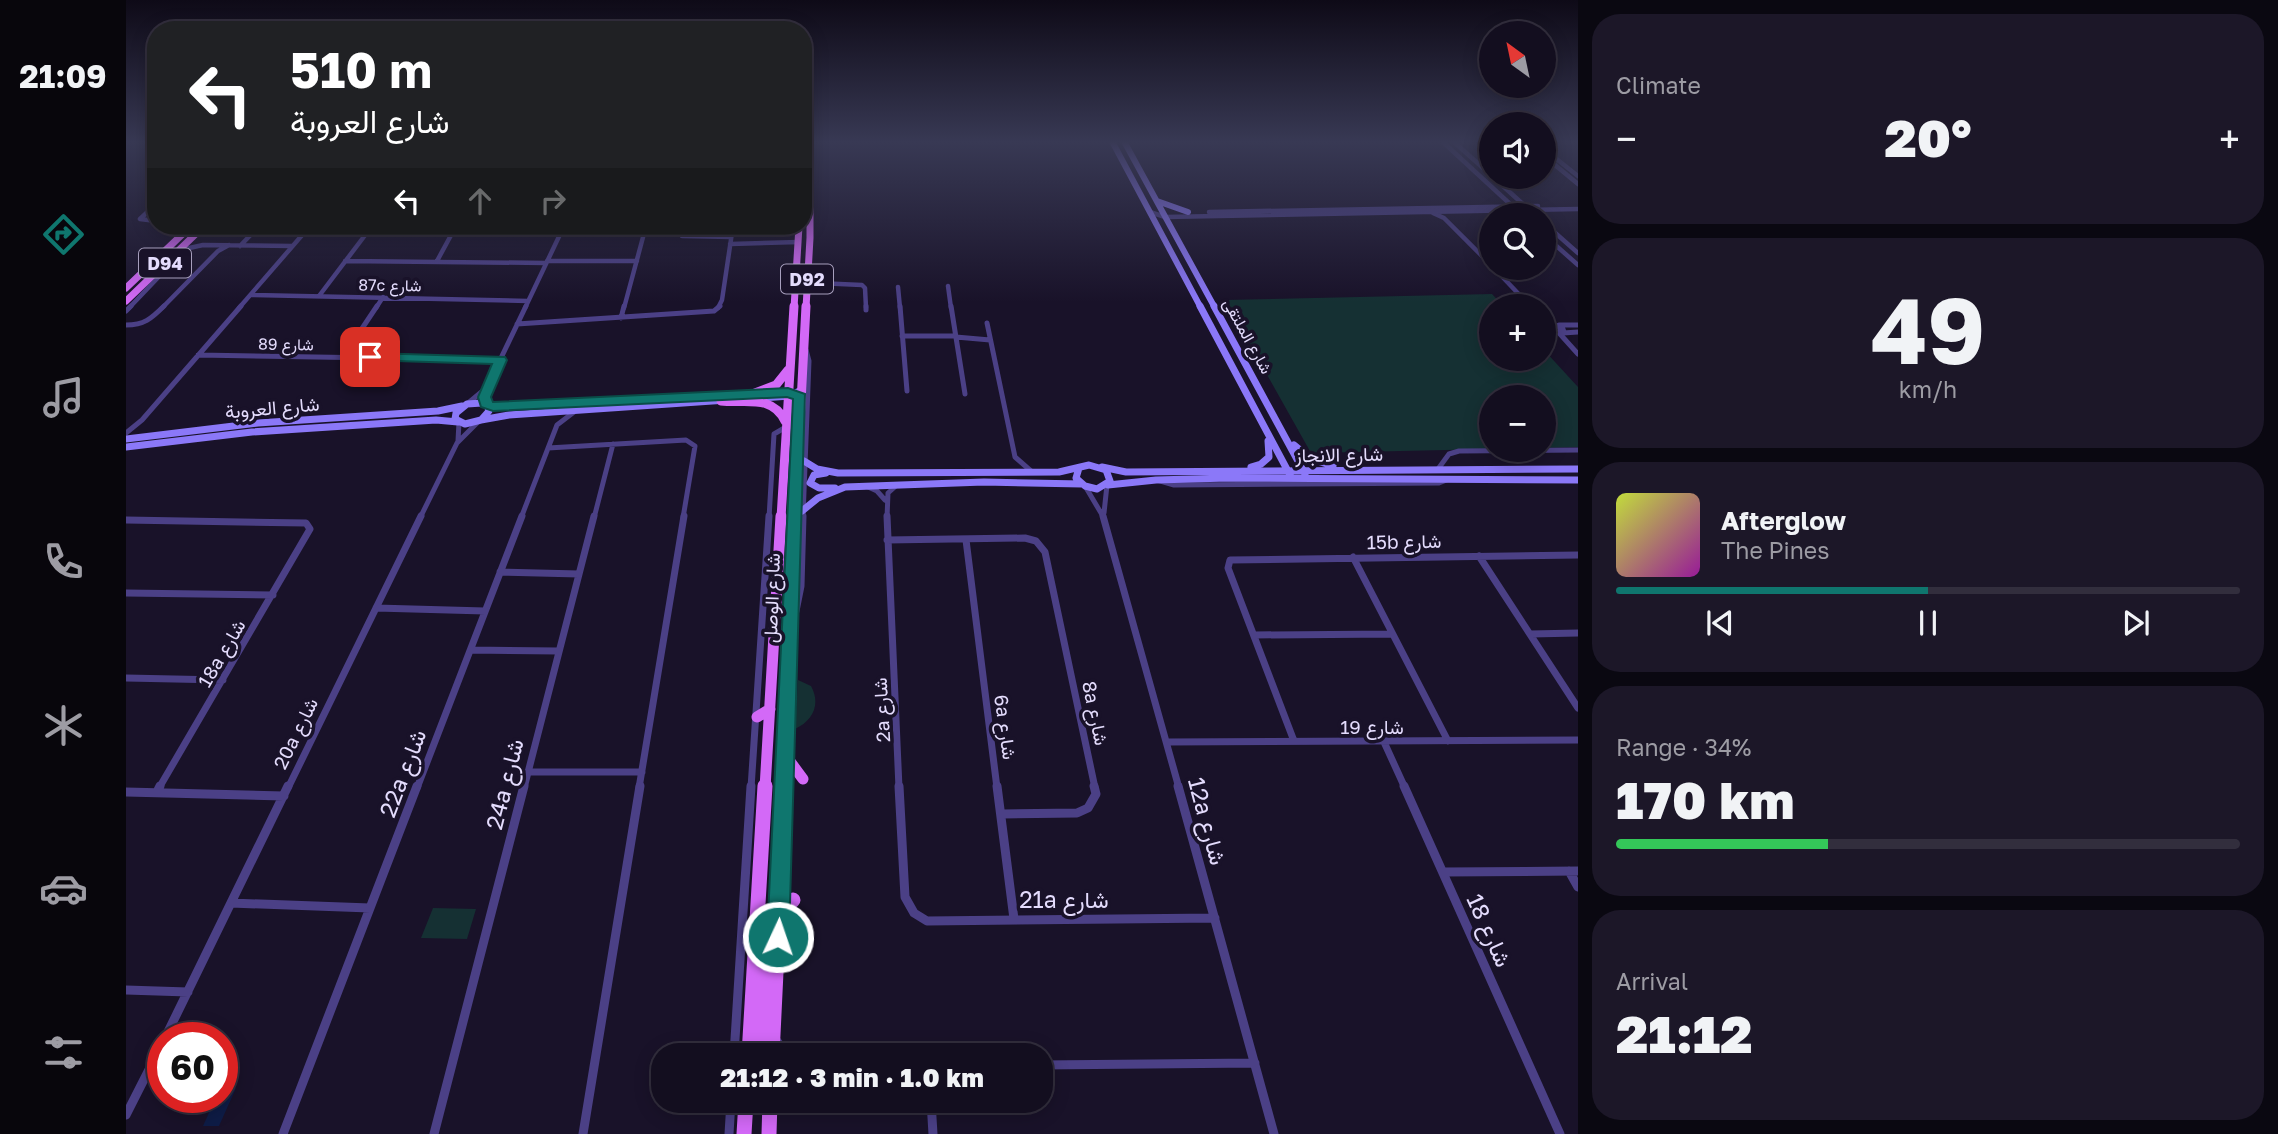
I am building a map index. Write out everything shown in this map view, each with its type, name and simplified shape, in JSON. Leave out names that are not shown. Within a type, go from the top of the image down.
[{"type":"main road","name":"D94","points":[[126,288],[181,235]]},
{"type":"main road","name":"D94","points":[[126,301],[194,235]]},
{"type":"main road","name":"شارع الوصل","points":[[773,1043],[792,623],[794,394],[790,368],[799,235]]},
{"type":"main road","name":"شارع الوصل","points":[[750,1043],[786,425],[803,343],[810,235]]},
{"type":"main road","points":[[799,246],[805,244],[802,298],[805,306]]},
{"type":"main road","points":[[755,393],[776,385],[790,368]]},
{"type":"main road","points":[[755,393],[794,394]]},
{"type":"main road","points":[[721,401],[772,404],[782,412],[786,425]]},
{"type":"main road","points":[[757,718],[770,709]]},
{"type":"main road","points":[[786,756],[803,779]]},
{"type":"main road","points":[[779,913],[793,900]]},
{"type":"main road","points":[[758,934],[764,959],[761,1043]]},
{"type":"main road","points":[[744,1134],[745,1113]]},
{"type":"main road","points":[[769,1134],[770,1113]]},
{"type":"street","name":"شارع الملتقى","points":[[1142,196],[1290,474]]},
{"type":"street","name":"شارع الملتقى","points":[[1153,196],[1165,213],[1305,474]]},
{"type":"street","points":[[1156,201],[1185,214],[1479,206]]},
{"type":"street","points":[[1556,206],[1578,207]]},
{"type":"street","points":[[1556,208],[1578,207]]},
{"type":"street","points":[[1444,218],[1449,211]]},
{"type":"street","points":[[1151,213],[1479,211]]},
{"type":"street","points":[[147,212],[140,218],[147,221]]},
{"type":"street","points":[[1426,212],[1444,218],[1479,253]]},
{"type":"street","points":[[1176,236],[1173,222],[1185,214]]},
{"type":"street","points":[[1157,227],[1171,227]]},
{"type":"street","points":[[1556,234],[1578,253]]},
{"type":"street","points":[[240,246],[250,235]]},
{"type":"street","points":[[126,433],[142,420],[302,235]]},
{"type":"street","points":[[319,296],[365,235]]},
{"type":"street","points":[[437,261],[451,235]]},
{"type":"street","points":[[480,421],[489,411],[484,397],[488,385],[560,235]]},
{"type":"street","points":[[621,318],[644,235]]},
{"type":"street","points":[[517,324],[704,313],[720,306],[731,236],[682,236]]},
{"type":"street","points":[[191,238],[194,243],[203,245],[292,246]]},
{"type":"street","points":[[730,244],[779,243],[799,246]]},
{"type":"street","points":[[178,251],[203,245]]},
{"type":"street","points":[[126,325],[139,325],[149,321],[218,251],[229,246]]},
{"type":"street","points":[[1556,246],[1578,265]]},
{"type":"street","points":[[126,312],[169,267],[171,258]]},
{"type":"street","points":[[345,261],[636,261]]},
{"type":"street","points":[[1505,280],[1519,294]]},
{"type":"street","points":[[817,283],[862,285],[865,288],[866,310]]},
{"type":"street","points":[[948,286],[965,394]]},
{"type":"street","points":[[898,287],[907,391]]},
{"type":"street","name":"87c شارع","points":[[251,295],[528,301]]},
{"type":"street","points":[[343,357],[383,298]]},
{"type":"street","points":[[987,323],[1015,457],[1032,472]]},
{"type":"street","points":[[1556,324],[1578,325]]},
{"type":"street","points":[[1556,326],[1563,329],[1561,335]]},
{"type":"street","points":[[902,336],[989,332]]},
{"type":"street","points":[[1556,332],[1578,354]]},
{"type":"street","points":[[1561,335],[1578,332]]},
{"type":"street","points":[[956,335],[990,340]]},
{"type":"street","points":[[792,623],[800,591],[809,362],[803,343]]},
{"type":"street","name":"شارع 89","points":[[198,355],[500,360]]},
{"type":"street","points":[[458,422],[455,416],[488,385]]},
{"type":"street","points":[[486,405],[507,407],[755,393]]},
{"type":"street","points":[[480,421],[794,394]]},
{"type":"street","name":"شارع العروبة","points":[[126,439],[258,423],[438,411],[465,405],[486,405]]},
{"type":"street","points":[[549,413],[556,419],[557,425],[574,412]]},
{"type":"street","points":[[142,420],[138,430],[147,436]]},
{"type":"street","name":"شارع العروبة","points":[[126,447],[252,432],[436,420],[468,424],[480,421]]},
{"type":"street","name":"20a شارع","points":[[173,1022],[457,443],[480,421]]},
{"type":"street","name":"20a شارع","points":[[457,443],[458,422]]},
{"type":"street","name":"22a شارع","points":[[283,1134],[557,425]]},
{"type":"street","name":"شارع الوصل","points":[[735,1043],[774,435],[786,425]]},
{"type":"street","points":[[1178,471],[1198,468],[1247,468],[1261,464],[1271,452],[1264,426]]},
{"type":"street","points":[[1281,426],[1298,450],[1326,465],[1415,469]]},
{"type":"street","points":[[548,448],[686,440],[695,446],[583,1134]]},
{"type":"street","name":"24a شارع","points":[[434,1134],[614,444]]},
{"type":"street","points":[[1438,469],[1449,454],[1459,451],[1578,450]]},
{"type":"street","points":[[1003,472],[1010,467],[1015,457]]},
{"type":"street","points":[[804,461],[817,469],[838,473]]},
{"type":"street","points":[[1089,465],[1102,467],[1110,478],[1107,485],[1097,489],[1057,482],[819,488],[810,483],[811,477],[818,473],[1032,472],[1079,468],[1089,465]]},
{"type":"street","name":"شارع الانجاز","points":[[1102,467],[1120,471],[1578,480]]},
{"type":"street","points":[[1079,468],[1076,478],[1084,485]]},
{"type":"street","name":"شارع الانجاز","points":[[1305,474],[1415,469],[1578,469]]},
{"type":"street","name":"شارع الانجاز","points":[[1107,485],[1290,474]]},
{"type":"street","points":[[1156,480],[1174,485],[1438,483],[1450,478]]},
{"type":"street","points":[[886,502],[889,490],[898,484]]},
{"type":"street","name":"12a شارع","points":[[1084,485],[1104,518],[1274,1134]]},
{"type":"street","name":"12a شارع","points":[[1104,518],[1107,485]]},
{"type":"street","points":[[864,486],[877,491],[886,502]]},
{"type":"street","points":[[802,511],[818,498],[845,487]]},
{"type":"street","name":"2a شارع","points":[[886,502],[904,892],[914,914]]},
{"type":"street","name":"18a شارع","points":[[126,520],[306,523],[310,529],[157,792]]},
{"type":"street","name":"8a شارع","points":[[966,540],[1025,538],[1036,541],[1045,552],[1096,794],[1088,808],[1077,813],[1002,814]]},
{"type":"street","points":[[887,540],[966,540]]},
{"type":"street","name":"6a شارع","points":[[966,540],[1014,919]]},
{"type":"street","name":"15b شارع","points":[[1254,635],[1228,568],[1230,560],[1578,555]]},
{"type":"street","points":[[1479,556],[1578,708]]},
{"type":"street","points":[[1353,557],[1448,741]]},
{"type":"street","points":[[500,572],[579,574]]},
{"type":"street","points":[[126,593],[273,595]]},
{"type":"street","points":[[376,608],[485,611]]},
{"type":"street","points":[[1531,634],[1578,633]]},
{"type":"street","points":[[1294,741],[1254,635],[1392,634]]},
{"type":"street","points":[[471,650],[559,651]]},
{"type":"street","points":[[126,678],[223,680]]},
{"type":"street","name":"شارع 19","points":[[1167,742],[1578,740]]},
{"type":"street","name":"شارع 18","points":[[1384,742],[1560,1134]]},
{"type":"street","points":[[527,772],[642,772]]},
{"type":"street","points":[[126,792],[284,796]]},
{"type":"street","points":[[1443,872],[1573,871],[1578,887]]},
{"type":"street","points":[[231,903],[370,908]]},
{"type":"street","name":"21a شارع","points":[[914,914],[927,921],[1215,918]]},
{"type":"street","points":[[126,990],[188,992]]},
{"type":"street","points":[[773,1032],[780,1043]]},
{"type":"street","points":[[1053,1065],[1255,1063]]},
{"type":"street","name":"20a شارع","points":[[126,1115],[147,1074]]},
{"type":"street","points":[[729,1134],[730,1113]]},
{"type":"street","points":[[932,1113],[933,1134]]},
{"type":"green space","points":[[1479,294],[1479,371],[1556,371],[1556,363],[1578,387],[1578,447],[1556,448],[1556,385],[1479,385],[1479,449],[1311,453],[1225,300]]},
{"type":"green space","points":[[798,680],[811,686],[815,705],[811,717],[795,729]]},
{"type":"green space","points":[[433,908],[476,909],[467,939],[421,938]]},
{"type":"water","points":[[209,1113],[225,1113],[219,1126],[203,1126]]},
{"type":"route","points":[[370,357],[500,360],[484,397],[485,404],[493,406],[788,392],[800,397],[785,825],[778,937]]}]
